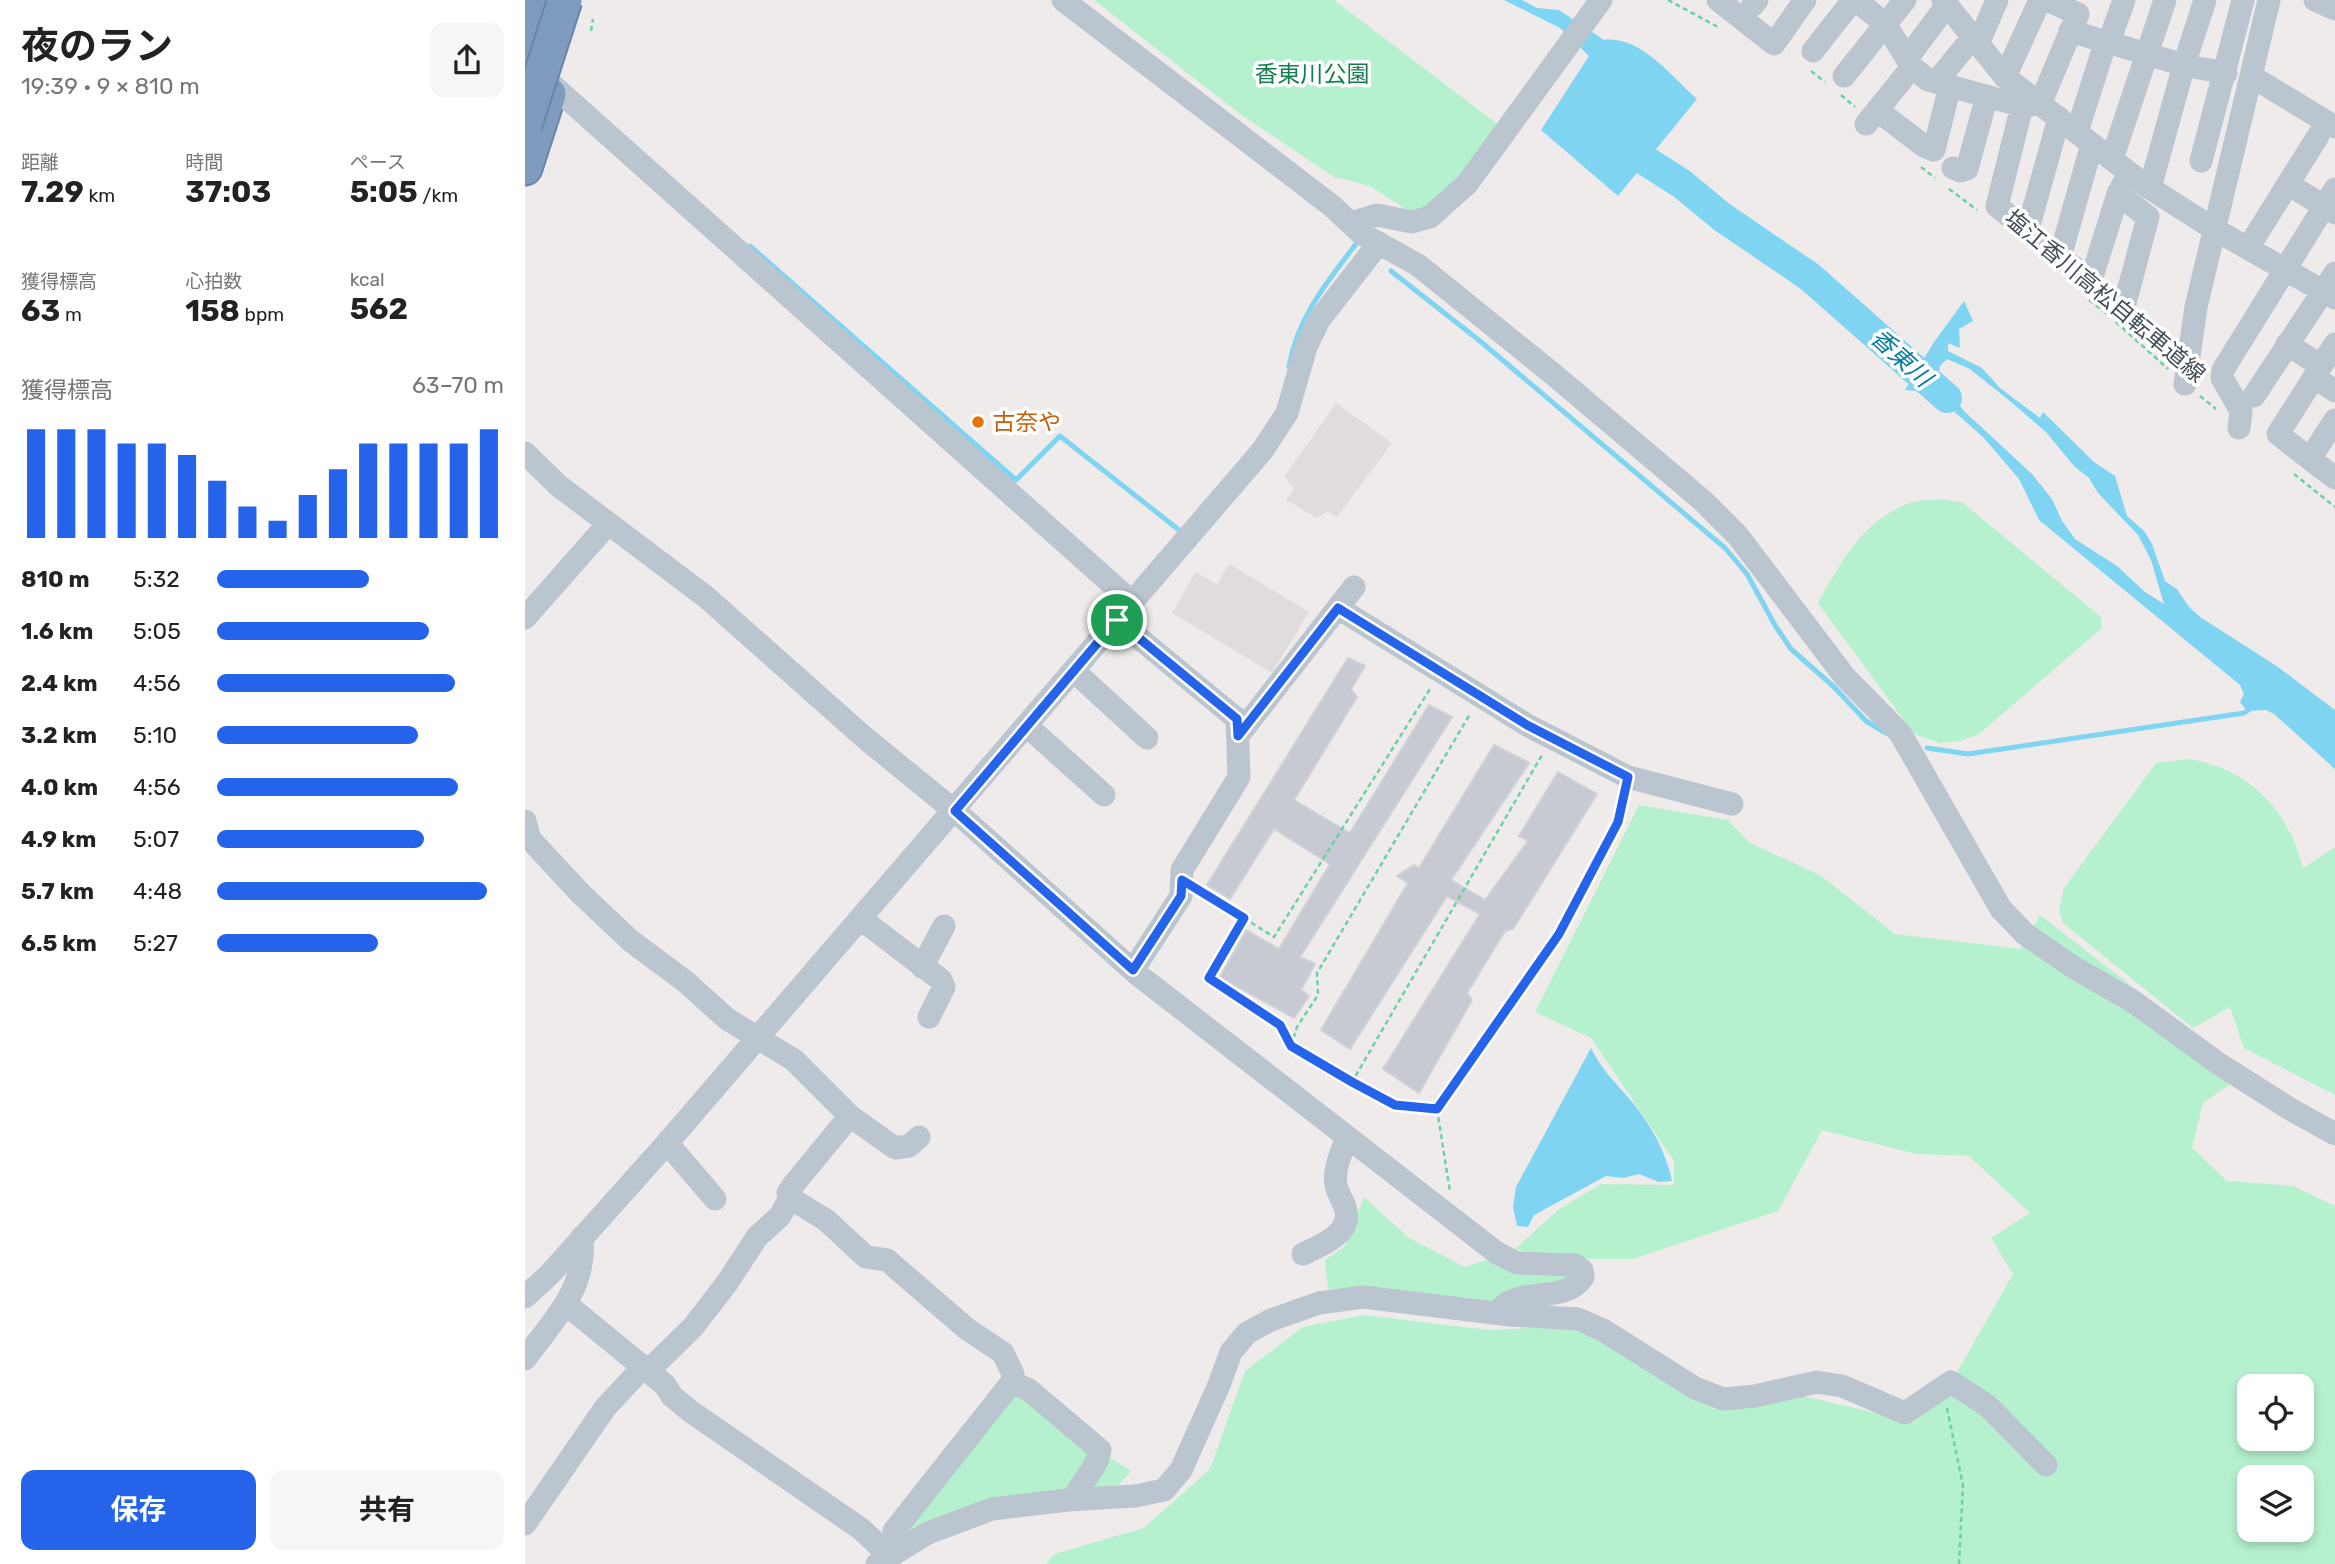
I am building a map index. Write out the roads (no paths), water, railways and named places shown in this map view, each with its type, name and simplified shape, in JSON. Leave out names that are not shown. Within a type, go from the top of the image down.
[{"type":"highway","points":[[525,45],[540,0]]},
{"type":"highway","points":[[525,124],[565,0]]},
{"type":"highway","points":[[525,168],[552,85],[586,9]]},
{"type":"street","points":[[1063,0],[1332,206],[1362,234],[1417,264],[1702,500],[1738,536],[1845,677],[1899,733],[2001,909],[2025,934],[2073,967],[2134,1002],[2260,1090],[2335,1134]]},
{"type":"street","points":[[1351,223],[1377,215],[1412,222],[1430,218],[1467,184],[1601,0]]},
{"type":"street","points":[[1718,0],[1774,44],[1805,0]]},
{"type":"street","points":[[1813,51],[1855,0],[1886,25],[1910,62],[1928,80],[2031,105]]},
{"type":"street","points":[[1845,76],[1905,0]]},
{"type":"street","points":[[1997,0],[1975,41],[1943,84],[1934,150],[1872,117],[1949,4],[1975,41],[2031,105],[2076,131],[2150,188],[2214,229],[2284,269],[2330,287],[2287,344],[2254,396]]},
{"type":"street","points":[[2005,77],[2040,0]]},
{"type":"street","points":[[2047,0],[2078,13],[2031,105],[1997,206],[2091,280],[2118,194],[2121,166],[2146,54],[2165,0]]},
{"type":"street","points":[[2028,229],[2076,131],[2124,0]]},
{"type":"street","points":[[2150,188],[2205,0]]},
{"type":"street","points":[[2201,161],[2226,74],[2243,0]]},
{"type":"street","points":[[2185,384],[2196,307],[2269,0]]},
{"type":"street","points":[[2315,0],[2335,9]]},
{"type":"street","points":[[2070,30],[2184,65],[2226,74]]},
{"type":"street","points":[[525,60],[1132,601]]},
{"type":"street","points":[[2248,248],[2288,184],[2327,132],[2251,76]]},
{"type":"street","points":[[1947,179],[1968,169],[1987,96]]},
{"type":"street","points":[[2060,257],[2076,131]]},
{"type":"street","points":[[2239,429],[2241,411],[2223,378],[2223,370],[2275,289],[2284,269],[2331,203],[2288,184]]},
{"type":"street","points":[[2118,194],[2148,217],[2126,303]]},
{"type":"street","points":[[525,1297],[582,1237],[758,1038],[955,811],[1276,432],[1287,413],[1306,348],[1319,320],[1378,243]]},
{"type":"street","points":[[2287,344],[2335,391]]},
{"type":"street","points":[[2335,344],[2278,434],[2335,478]]},
{"type":"street","points":[[2310,459],[2335,420]]},
{"type":"street","points":[[525,453],[559,486],[706,597],[855,730],[955,811],[1133,970],[1454,1220],[1497,1253],[1517,1263],[1575,1265],[1582,1270],[1583,1277],[1569,1290],[1510,1302],[1496,1313]]},
{"type":"street","points":[[525,618],[608,524]]},
{"type":"street","points":[[1238,736],[1354,587]]},
{"type":"street","points":[[1338,608],[1481,696],[1628,777],[1732,804]]},
{"type":"street","points":[[1117,620],[1237,719],[1238,736],[1239,777],[1182,870],[1181,896],[1133,970]]},
{"type":"street","points":[[1074,671],[1147,738]]},
{"type":"street","points":[[1027,726],[1104,795]]},
{"type":"street","points":[[525,821],[530,839],[580,893],[631,941],[686,982],[727,1018],[794,1060],[849,1116],[895,1148],[909,1146],[919,1137]]},
{"type":"street","points":[[861,919],[941,980],[944,987],[929,1017]]},
{"type":"street","points":[[922,967],[944,926]]},
{"type":"street","points":[[849,1116],[794,1184],[788,1193],[790,1198],[826,1220],[866,1256],[887,1259],[967,1329],[1003,1353],[1013,1374],[1011,1382],[894,1531],[887,1558]]},
{"type":"street","points":[[1303,1254],[1334,1237],[1342,1228],[1347,1214],[1336,1183],[1338,1164],[1347,1137]]},
{"type":"street","points":[[669,1140],[674,1151],[715,1199]]},
{"type":"street","points":[[525,1524],[605,1408],[693,1326],[727,1283],[757,1237],[780,1216],[790,1198]]},
{"type":"street","points":[[525,1359],[576,1289],[583,1264],[582,1237]]},
{"type":"street","points":[[887,1558],[928,1533],[992,1509],[1074,1499],[1135,1496],[1164,1489],[1181,1470],[1231,1352],[1247,1333],[1271,1320],[1319,1303],[1363,1297],[1496,1313],[1578,1319],[1604,1330],[1695,1388],[1723,1399],[1755,1396],[1817,1382],[1842,1386],[1905,1413],[1951,1382],[1988,1406],[2046,1465]]},
{"type":"street","points":[[566,1304],[645,1369],[690,1412],[861,1529],[887,1558]]},
{"type":"street","points":[[1011,1382],[1028,1390],[1100,1450],[1097,1463],[1079,1486],[1074,1499]]},
{"type":"water","points":[[1504,0],[1522,0],[1537,8],[1559,10],[1604,40],[1630,44],[1655,59],[1697,99],[1618,196],[1541,130],[1589,56],[1560,28]]},
{"type":"water","points":[[1964,301],[1973,321],[1959,329],[1960,348],[1948,343],[1948,351],[1982,368],[2000,388],[2040,418],[2043,412],[2094,462],[2115,476],[2127,516],[2145,532],[2165,581],[2177,589],[2189,607],[2200,617],[2278,667],[2335,710],[2335,769],[2274,714],[2266,710],[2247,711],[2240,702],[2244,694],[2240,685],[2039,520],[2019,479],[1983,437],[1932,392],[1905,390],[1934,342]],"holes":[[[1947,359],[1970,369],[2046,432],[2138,535],[2151,560],[2164,604],[2145,592],[2117,566],[2075,539],[2062,521],[2052,499],[2032,474],[1965,412],[1938,379],[1940,366]]]},
{"type":"water","points":[[1591,1048],[1602,1067],[1648,1124],[1660,1146],[1672,1181],[1659,1182],[1639,1174],[1623,1178],[1606,1176],[1534,1215],[1528,1227],[1517,1226],[1513,1207],[1516,1187]]},
{"type":"waterway","name":"香東川","points":[[1612,143],[1629,150],[1682,184],[1722,217],[1810,277],[1947,398]]},
{"type":"waterway","points":[[1289,367],[1306,317],[1324,287],[1356,244]]},
{"type":"waterway","points":[[750,246],[1016,480],[1060,436],[1184,534]]},
{"type":"waterway","points":[[1391,271],[1480,341],[1725,548],[1747,574],[1791,649],[1833,686],[1866,721],[1886,733]]},
{"type":"waterway","points":[[1927,748],[1968,754],[2244,713],[2251,708]]},
{"type":"place","name":"古奈や","points":[[978,422]]},
{"type":"park label","name":"香東川公園","points":[[1312,74]]}]
